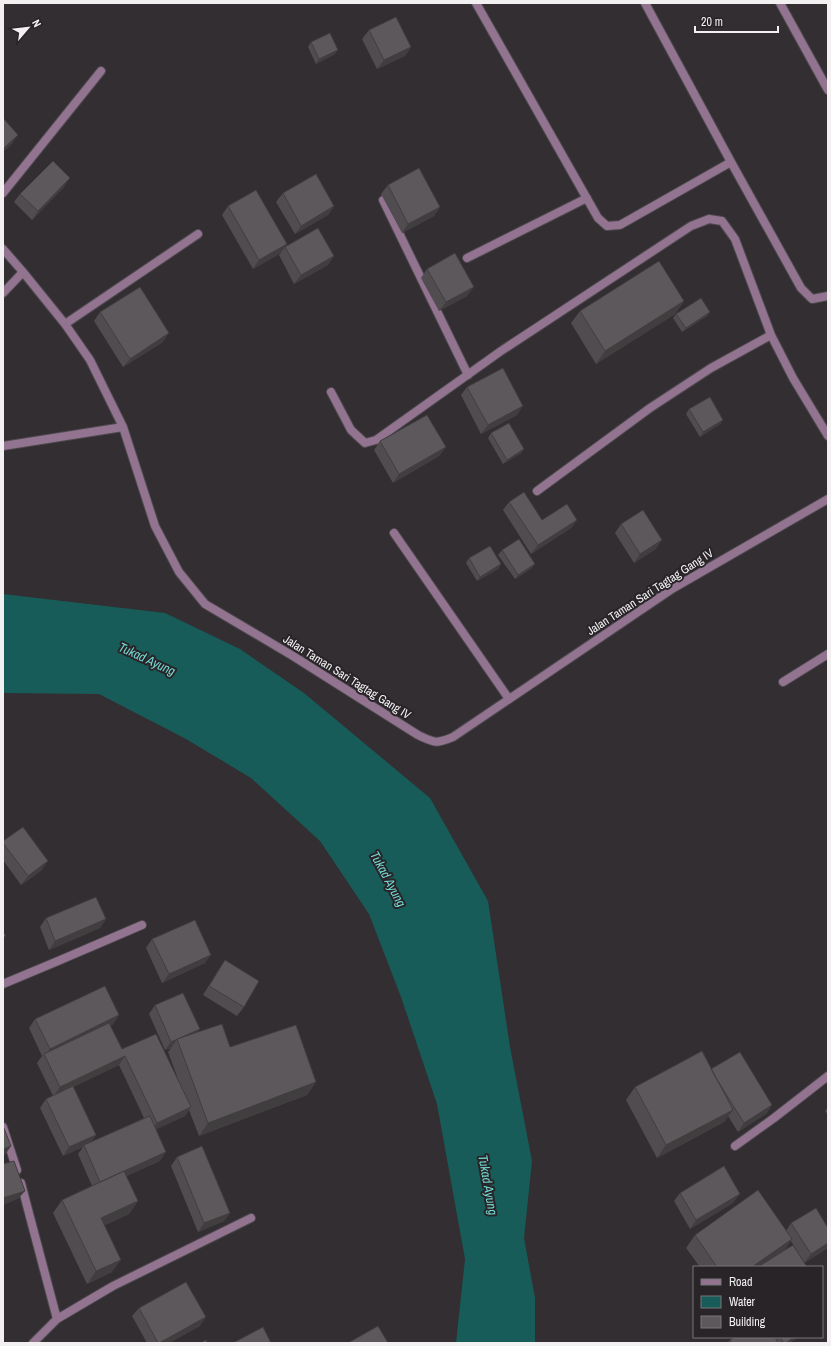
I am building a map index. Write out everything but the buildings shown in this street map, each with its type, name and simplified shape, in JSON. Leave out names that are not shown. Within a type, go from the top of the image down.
[{"type":"street","points":[[476,3],[598,218],[607,226],[620,225],[731,162]]},
{"type":"street","points":[[645,3],[801,288],[812,299],[828,296]]},
{"type":"street","points":[[780,3],[828,90]]},
{"type":"street","points":[[3,194],[101,71]]},
{"type":"street","points":[[467,258],[587,198]]},
{"type":"street","points":[[382,200],[468,375]]},
{"type":"street","points":[[331,392],[351,430],[365,443],[376,440],[501,351],[691,226],[709,219],[722,221],[735,239],[771,335],[793,378],[828,436]]},
{"type":"street","points":[[65,324],[198,234]]},
{"type":"street","name":"Jalan Taman Sari Tagtag Gang IV","points":[[3,249],[65,324],[90,360],[123,427],[155,526],[179,572],[205,604],[294,656],[418,735],[432,742],[441,742],[454,736],[672,589],[828,499]]},
{"type":"street","points":[[3,293],[23,272]]},
{"type":"street","points":[[537,491],[650,408],[711,368],[771,335]]},
{"type":"street","points":[[3,446],[123,427]]},
{"type":"street","points":[[394,533],[509,699]]},
{"type":"street","points":[[784,682],[828,654]]},
{"type":"street","points":[[3,984],[58,962],[142,925]]},
{"type":"street","points":[[735,1146],[828,1076]]},
{"type":"street","points":[[3,1128],[24,1193],[57,1320]]},
{"type":"street","points":[[33,1343],[57,1320],[113,1286],[251,1218]]},
{"type":"water","name":"Tukad Ayung","points":[[3,594],[165,613],[240,649],[304,693],[430,798],[488,901],[510,1047],[532,1161],[524,1238],[535,1298],[535,1343],[456,1343],[465,1259],[437,1104],[401,997],[369,914],[320,841],[251,778],[186,739],[99,694],[3,693]]}]
